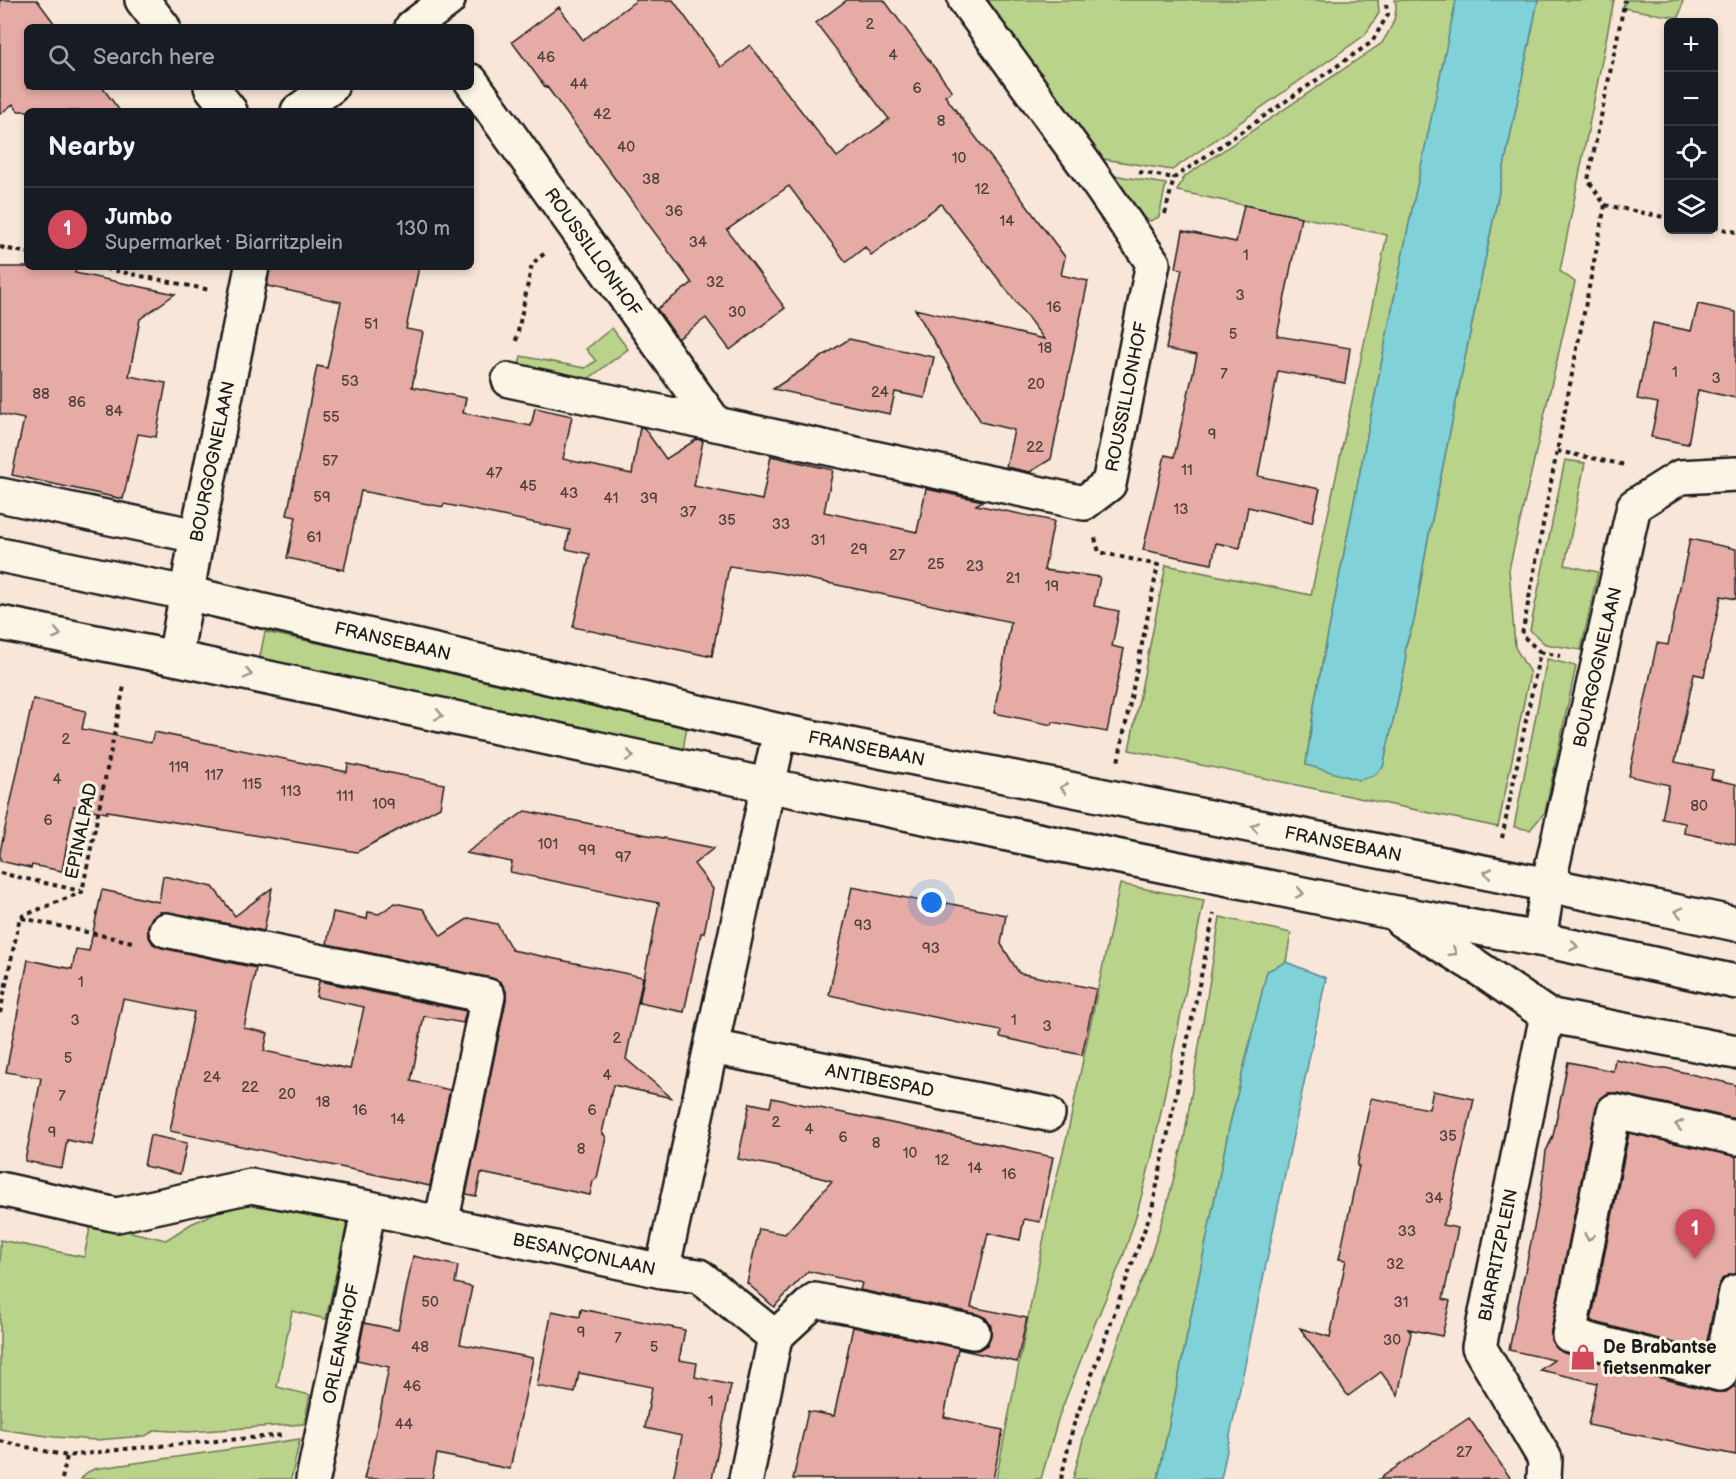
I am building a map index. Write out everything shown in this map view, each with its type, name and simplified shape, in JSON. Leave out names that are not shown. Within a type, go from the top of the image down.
[{"type":"street","points":[[142,0],[162,24]]},
{"type":"street","points":[[965,0],[1084,163],[1153,263]]},
{"type":"street","name":"ROUSSILLONHOF","points":[[474,85],[716,424]]},
{"type":"street","points":[[213,90],[228,108]]},
{"type":"street","points":[[302,108],[327,90]]},
{"type":"street","name":"ROUSSILLONHOF","points":[[1084,503],[1109,484],[1153,263]]},
{"type":"street","name":"BOURGOGNELAAN","points":[[175,658],[197,536],[249,282]]},
{"type":"street","points":[[508,380],[1084,503]]},
{"type":"street","name":"BOURGOGNELAAN","points":[[1539,939],[1548,885],[1634,506],[1680,477],[1736,474]]},
{"type":"street","points":[[0,495],[197,536]]},
{"type":"street","name":"FRANSEBAAN","points":[[0,555],[186,593],[780,731],[1736,924]]},
{"type":"street","points":[[0,623],[175,658],[767,785],[1539,939],[1736,981]]},
{"type":"street","name":"BESANÇONLAAN","points":[[0,1189],[117,1215],[251,1186],[369,1208],[662,1271],[780,731]]},
{"type":"street","points":[[1386,910],[1477,967],[1546,1015],[1736,1052]]},
{"type":"street","points":[[166,930],[488,996],[441,1224]]},
{"type":"street","name":"BIARRITZPLEIN","points":[[1544,1479],[1545,1459],[1479,1347],[1546,1015]]},
{"type":"street","name":"ANTIBESPAD","points":[[712,1047],[1048,1114]]},
{"type":"street","points":[[1736,1138],[1614,1111],[1569,1335],[1720,1374],[1736,1292]]},
{"type":"street","name":"ORLEANSHOF","points":[[313,1479],[369,1208]]},
{"type":"street","points":[[662,1271],[699,1276],[775,1337]]},
{"type":"street","points":[[746,1479],[775,1337],[815,1300],[973,1332]]},
{"type":"path","points":[[1153,263],[1174,178],[1372,42],[1388,14],[1385,0]]},
{"type":"path","points":[[1625,0],[1588,180],[1605,205],[1664,217]]},
{"type":"path","points":[[1494,874],[1540,652],[1522,635],[1605,205]]},
{"type":"path","points":[[508,380],[532,264],[576,227]]},
{"type":"path","points":[[1718,228],[1736,232]]},
{"type":"path","points":[[0,247],[24,252]]},
{"type":"path","points":[[127,270],[249,282]]},
{"type":"path","points":[[1557,451],[1680,477]]},
{"type":"path","points":[[1084,503],[1099,552],[1158,565],[1111,798]]},
{"type":"path","name":"EPINALPAD","points":[[20,917],[82,892],[132,649]]},
{"type":"path","points":[[0,873],[82,892]]},
{"type":"path","points":[[1061,1479],[1073,1426],[1152,1209],[1222,877]]},
{"type":"path","points":[[0,1012],[20,917],[145,945],[166,930]]},
{"type":"path","points":[[0,1441],[67,1456],[322,1431]]},
{"type":"path","points":[[62,1479],[67,1456]]},
{"type":"green space","points":[[983,0],[1378,0],[1379,13],[1365,35],[1172,170],[1091,157]]},
{"type":"green space","points":[[1395,0],[1456,0],[1456,3],[1406,238],[1315,700],[1306,764],[1359,780],[1383,767],[1406,662],[1405,648],[1414,621],[1427,544],[1538,0],[1614,0],[1560,271],[1575,282],[1509,569],[1515,647],[1530,673],[1498,827],[1129,750],[1166,565],[1311,595],[1387,235],[1177,191],[1184,177],[1382,43],[1395,17]]},
{"type":"green space","points":[[1625,0],[1683,0],[1679,18],[1623,8]]},
{"type":"green space","points":[[1107,174],[1166,184],[1159,217],[1150,221],[1135,215]]},
{"type":"green space","points":[[612,328],[628,349],[584,382],[517,374],[521,356],[585,368],[596,361],[586,349]]},
{"type":"green space","points":[[1565,460],[1585,463],[1565,565],[1598,572],[1581,650],[1545,644],[1530,630]]},
{"type":"green space","points":[[265,632],[688,720],[683,750],[259,661]]},
{"type":"green space","points":[[1547,659],[1576,666],[1545,812],[1530,830],[1514,827]]},
{"type":"green space","points":[[1120,884],[1204,900],[1152,1156],[1123,1257],[1059,1416],[1041,1479],[996,1479],[1053,1192]]},
{"type":"green space","points":[[1220,917],[1291,933],[1286,962],[1267,972],[1229,1128],[1158,1479],[1073,1479],[1084,1435],[1127,1313],[1145,1273],[1166,1208],[1184,1139]]},
{"type":"green space","points":[[242,1200],[348,1219],[326,1319],[292,1311],[277,1387],[310,1395],[304,1424],[188,1432],[156,1430],[145,1436],[96,1440],[54,1437],[0,1429],[0,1240],[84,1257],[91,1223],[166,1240],[191,1224]]},
{"type":"green space","points":[[300,1439],[291,1479],[81,1479],[94,1469]]},
{"type":"water","points":[[1456,0],[1538,0],[1427,544],[1414,621],[1405,647],[1406,662],[1383,767],[1373,776],[1359,780],[1306,765],[1315,700],[1406,238]]},
{"type":"water","points":[[1286,962],[1326,978],[1221,1479],[1158,1479],[1229,1128],[1267,971]]},
{"type":"building","points":[[0,0],[37,0],[55,24],[24,24],[24,90],[104,90],[118,108],[24,108],[24,111],[18,111],[13,104],[0,114]]},
{"type":"building","points":[[637,0],[673,0],[721,67],[750,45],[837,157],[889,119],[816,23],[847,0],[884,0],[952,91],[945,96],[1065,257],[1061,275],[1088,281],[1051,459],[1030,472],[1006,467],[1014,430],[981,422],[915,309],[1044,339],[941,204],[871,255],[865,247],[846,262],[789,186],[727,230],[785,308],[730,350],[706,318],[678,339],[657,309],[692,283],[512,42],[559,7],[583,40]]},
{"type":"building","points":[[1244,205],[1301,217],[1277,336],[1350,348],[1345,383],[1278,371],[1258,476],[1320,489],[1312,522],[1248,507],[1240,548],[1216,543],[1212,564],[1143,550],[1165,455],[1174,457],[1197,355],[1166,349],[1182,269],[1176,268],[1183,231],[1236,242]]},
{"type":"building","points":[[0,267],[24,267],[24,270],[76,270],[75,273],[175,294],[140,319],[129,376],[166,383],[156,437],[138,434],[123,499],[12,475],[24,419],[0,414]]},
{"type":"building","points":[[270,270],[418,270],[406,329],[423,332],[412,387],[466,398],[463,413],[531,426],[535,408],[572,416],[563,459],[632,474],[640,427],[644,428],[666,459],[697,439],[703,441],[694,486],[762,500],[771,456],[833,470],[824,512],[917,532],[926,489],[983,501],[976,505],[1054,521],[1044,570],[1100,577],[1094,606],[1119,611],[1112,646],[1124,649],[1107,732],[1053,722],[1052,725],[994,713],[1011,622],[895,597],[780,573],[729,566],[712,656],[708,656],[573,627],[590,554],[566,549],[570,530],[444,504],[443,507],[361,491],[344,570],[287,558],[296,517],[287,515],[317,366],[327,368],[341,302],[267,286]]},
{"type":"building","points":[[1698,304],[1736,312],[1736,398],[1698,390],[1688,444],[1651,437],[1658,403],[1637,399],[1653,323],[1691,331]]},
{"type":"building","points":[[849,339],[934,357],[925,398],[895,392],[890,414],[773,389]]},
{"type":"building","points":[[1690,539],[1736,549],[1736,599],[1721,596],[1704,676],[1694,674],[1675,762],[1713,770],[1711,779],[1736,784],[1736,844],[1684,833],[1685,823],[1662,819],[1669,785],[1629,776],[1657,643],[1668,645]]},
{"type":"building","points":[[33,699],[86,711],[82,729],[151,743],[154,732],[347,772],[348,764],[444,784],[440,807],[357,852],[74,806],[62,871],[32,865],[31,868],[0,861]]},
{"type":"building","points":[[525,811],[714,848],[694,864],[713,889],[684,1012],[639,1003],[659,903],[510,872],[512,862],[466,853]]},
{"type":"building","points":[[163,876],[213,887],[235,916],[272,888],[264,931],[169,912],[160,912],[152,917],[148,927],[148,935],[153,944],[162,948],[256,968],[244,1028],[268,1033],[264,1051],[350,1069],[364,1007],[316,997],[319,981],[466,1011],[463,1023],[424,1016],[411,1081],[450,1090],[430,1186],[170,1131],[194,1012],[123,999],[92,1145],[67,1140],[62,1168],[25,1161],[41,1078],[6,1072],[28,960],[72,969],[76,949],[89,951],[102,890],[159,902]]},
{"type":"building","points":[[852,887],[946,906],[947,903],[1006,915],[1001,944],[1019,973],[1096,989],[1082,1055],[1000,1037],[1001,1031],[829,995]]},
{"type":"building","points":[[395,903],[423,909],[441,936],[469,918],[497,924],[512,950],[643,977],[626,1059],[672,1098],[613,1085],[602,1133],[606,1137],[597,1178],[593,1181],[590,1195],[481,1173],[476,1196],[466,1194],[506,991],[501,982],[492,978],[327,944],[333,912],[367,919],[368,912],[379,914]]},
{"type":"building","points":[[1615,1059],[1666,1068],[1736,1085],[1736,1119],[1618,1093],[1608,1093],[1600,1099],[1596,1107],[1551,1340],[1556,1348],[1564,1353],[1715,1392],[1726,1392],[1736,1383],[1736,1455],[1588,1425],[1597,1383],[1540,1370],[1554,1360],[1509,1350],[1541,1193],[1546,1151],[1553,1136],[1568,1062],[1613,1071]]},
{"type":"building","points":[[1433,1091],[1474,1099],[1450,1208],[1442,1225],[1458,1228],[1443,1299],[1450,1301],[1442,1336],[1408,1329],[1411,1333],[1398,1395],[1381,1372],[1348,1396],[1300,1328],[1330,1337],[1346,1260],[1339,1259],[1371,1098],[1429,1109]]},
{"type":"building","points":[[772,1098],[1053,1157],[1040,1222],[1024,1219],[1020,1240],[988,1233],[971,1307],[1027,1318],[1017,1362],[958,1349],[944,1417],[1003,1430],[993,1479],[793,1479],[808,1411],[834,1416],[853,1327],[978,1350],[987,1345],[991,1335],[991,1326],[986,1318],[977,1314],[860,1290],[862,1283],[808,1271],[774,1307],[747,1283],[759,1229],[785,1234],[832,1181],[738,1159],[750,1103],[770,1107]]},
{"type":"building","points":[[1629,1133],[1736,1156],[1736,1274],[1722,1279],[1718,1288],[1705,1351],[1591,1321]]},
{"type":"building","points":[[150,1135],[187,1143],[180,1174],[144,1166]]},
{"type":"building","points":[[413,1256],[458,1266],[455,1283],[472,1287],[460,1344],[533,1358],[510,1469],[437,1454],[432,1479],[364,1479],[389,1367],[357,1360],[364,1323],[398,1330]]},
{"type":"building","points":[[581,1309],[685,1330],[679,1360],[697,1363],[695,1377],[731,1385],[712,1479],[673,1479],[682,1436],[645,1428],[652,1387],[579,1373],[575,1393],[537,1386],[552,1311],[580,1317]]},
{"type":"building","points":[[1469,1418],[1511,1479],[1379,1479],[1439,1438]]},
{"type":"place","name":"Jumbo","points":[[1695,1259]]},
{"type":"place","name":"De Brabantse fietsenmaker","points":[[1583,1357]]}]
